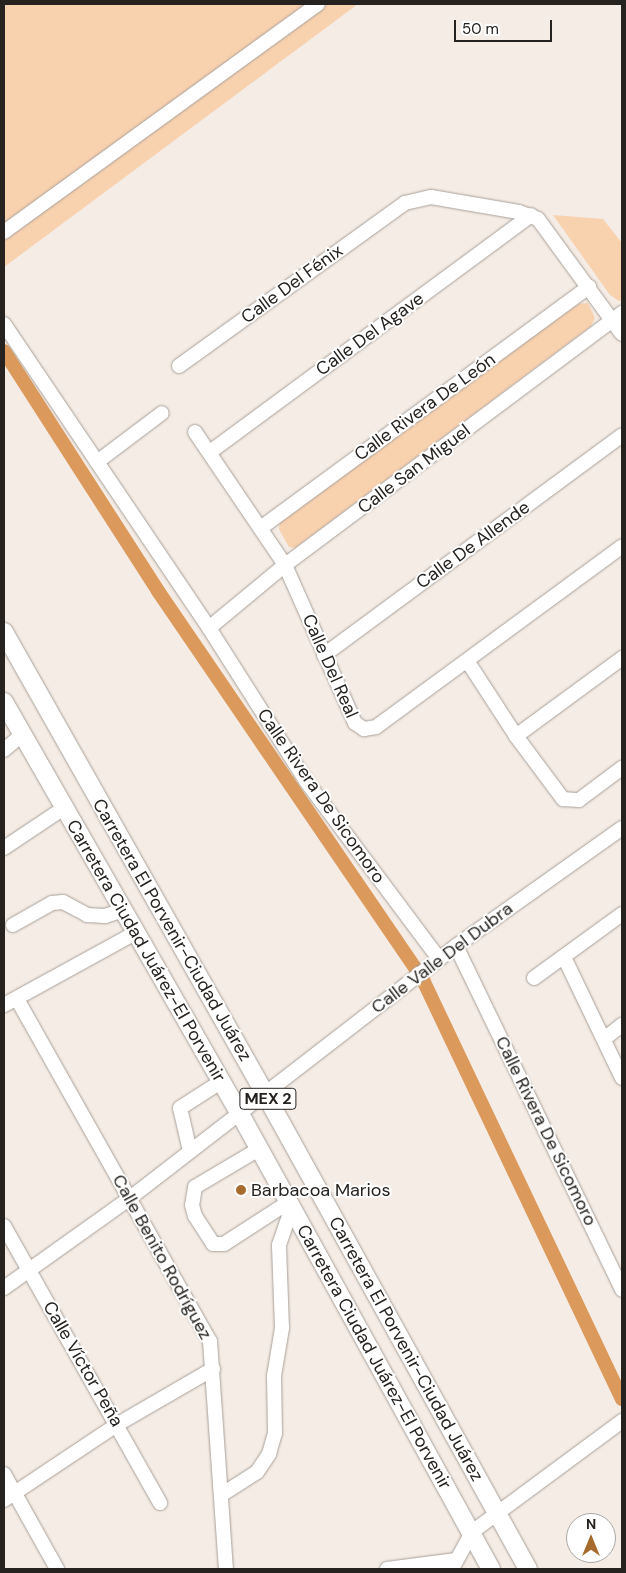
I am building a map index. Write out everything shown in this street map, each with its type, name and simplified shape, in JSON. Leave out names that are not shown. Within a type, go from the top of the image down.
[{"type":"main road","name":"Carretera El Porvenir-Ciudad Juárez","points":[[4,632],[264,1092],[528,1569]]},
{"type":"main road","name":"Carretera Ciudad Juárez-El Porvenir","points":[[4,702],[222,1081],[472,1532],[490,1569]]},
{"type":"street","points":[[4,232],[318,4]]},
{"type":"street","name":"Calle Del Fénix","points":[[179,366],[405,203],[418,199],[445,198],[531,215]]},
{"type":"street","points":[[531,215],[543,224],[588,287],[618,317],[622,334]]},
{"type":"street","name":"Calle Del Agave","points":[[210,452],[531,215]]},
{"type":"street","name":"Calle Rivera De León","points":[[262,527],[588,287]]},
{"type":"street","name":"Calle San Miguel","points":[[209,628],[285,564],[618,317]]},
{"type":"street","name":"Calle Rivera De Sicomoro","points":[[4,324],[209,628],[306,781],[435,962]]},
{"type":"street","points":[[97,462],[162,414]]},
{"type":"street","name":"Calle Del Real","points":[[195,432],[262,527],[285,564],[355,723],[364,729],[376,727],[468,662],[622,546]]},
{"type":"street","name":"Calle De Allende","points":[[324,655],[622,435]]},
{"type":"street","points":[[516,736],[622,658]]},
{"type":"street","points":[[468,662],[516,736],[564,799],[579,800],[622,768]]},
{"type":"street","points":[[4,750],[22,735]]},
{"type":"street","points":[[4,848],[64,808]]},
{"type":"street","name":"Calle Valle Del Dubra","points":[[4,1288],[130,1198],[264,1092],[456,946],[622,828]]},
{"type":"street","points":[[12,925],[52,903],[63,902],[87,915],[105,916],[124,910]]},
{"type":"street","points":[[534,978],[622,914]]},
{"type":"street","points":[[4,1005],[137,932]]},
{"type":"street","name":"Calle Rivera De Sicomoro","points":[[456,946],[622,1290]]},
{"type":"street","points":[[564,957],[622,1078]]},
{"type":"street","name":"Calle Benito Rodríguez","points":[[17,999],[210,1342],[226,1569]]},
{"type":"street","points":[[604,1039],[622,1025]]},
{"type":"street","points":[[190,1150],[180,1108],[222,1081]]},
{"type":"street","points":[[260,1149],[196,1187],[192,1205],[195,1216],[213,1244],[224,1244],[290,1205]]},
{"type":"street","points":[[221,1495],[257,1472],[269,1454],[275,1433],[274,1376],[282,1328],[279,1245],[290,1205]]},
{"type":"street","name":"Calle Víctor Peña","points":[[4,1226],[118,1424],[160,1503]]},
{"type":"street","points":[[9,1497],[118,1424],[213,1369]]},
{"type":"street","points":[[387,1569],[454,1565],[472,1532],[622,1421]]},
{"type":"street","points":[[4,1474],[9,1497],[57,1569]]},
{"type":"shaded area","points":[[4,4],[358,4],[4,267]]},
{"type":"shaded area","points":[[553,215],[603,219],[622,243],[622,300],[619,301],[610,295]]},
{"type":"shaded area","points":[[588,303],[595,318],[591,326],[295,548],[289,547],[279,529],[280,519],[578,304]]},
{"type":"waterway","points":[[4,351],[158,591],[423,980],[622,1399]]},
{"type":"place","name":"Barbacoa Marios","points":[[241,1190]]}]
